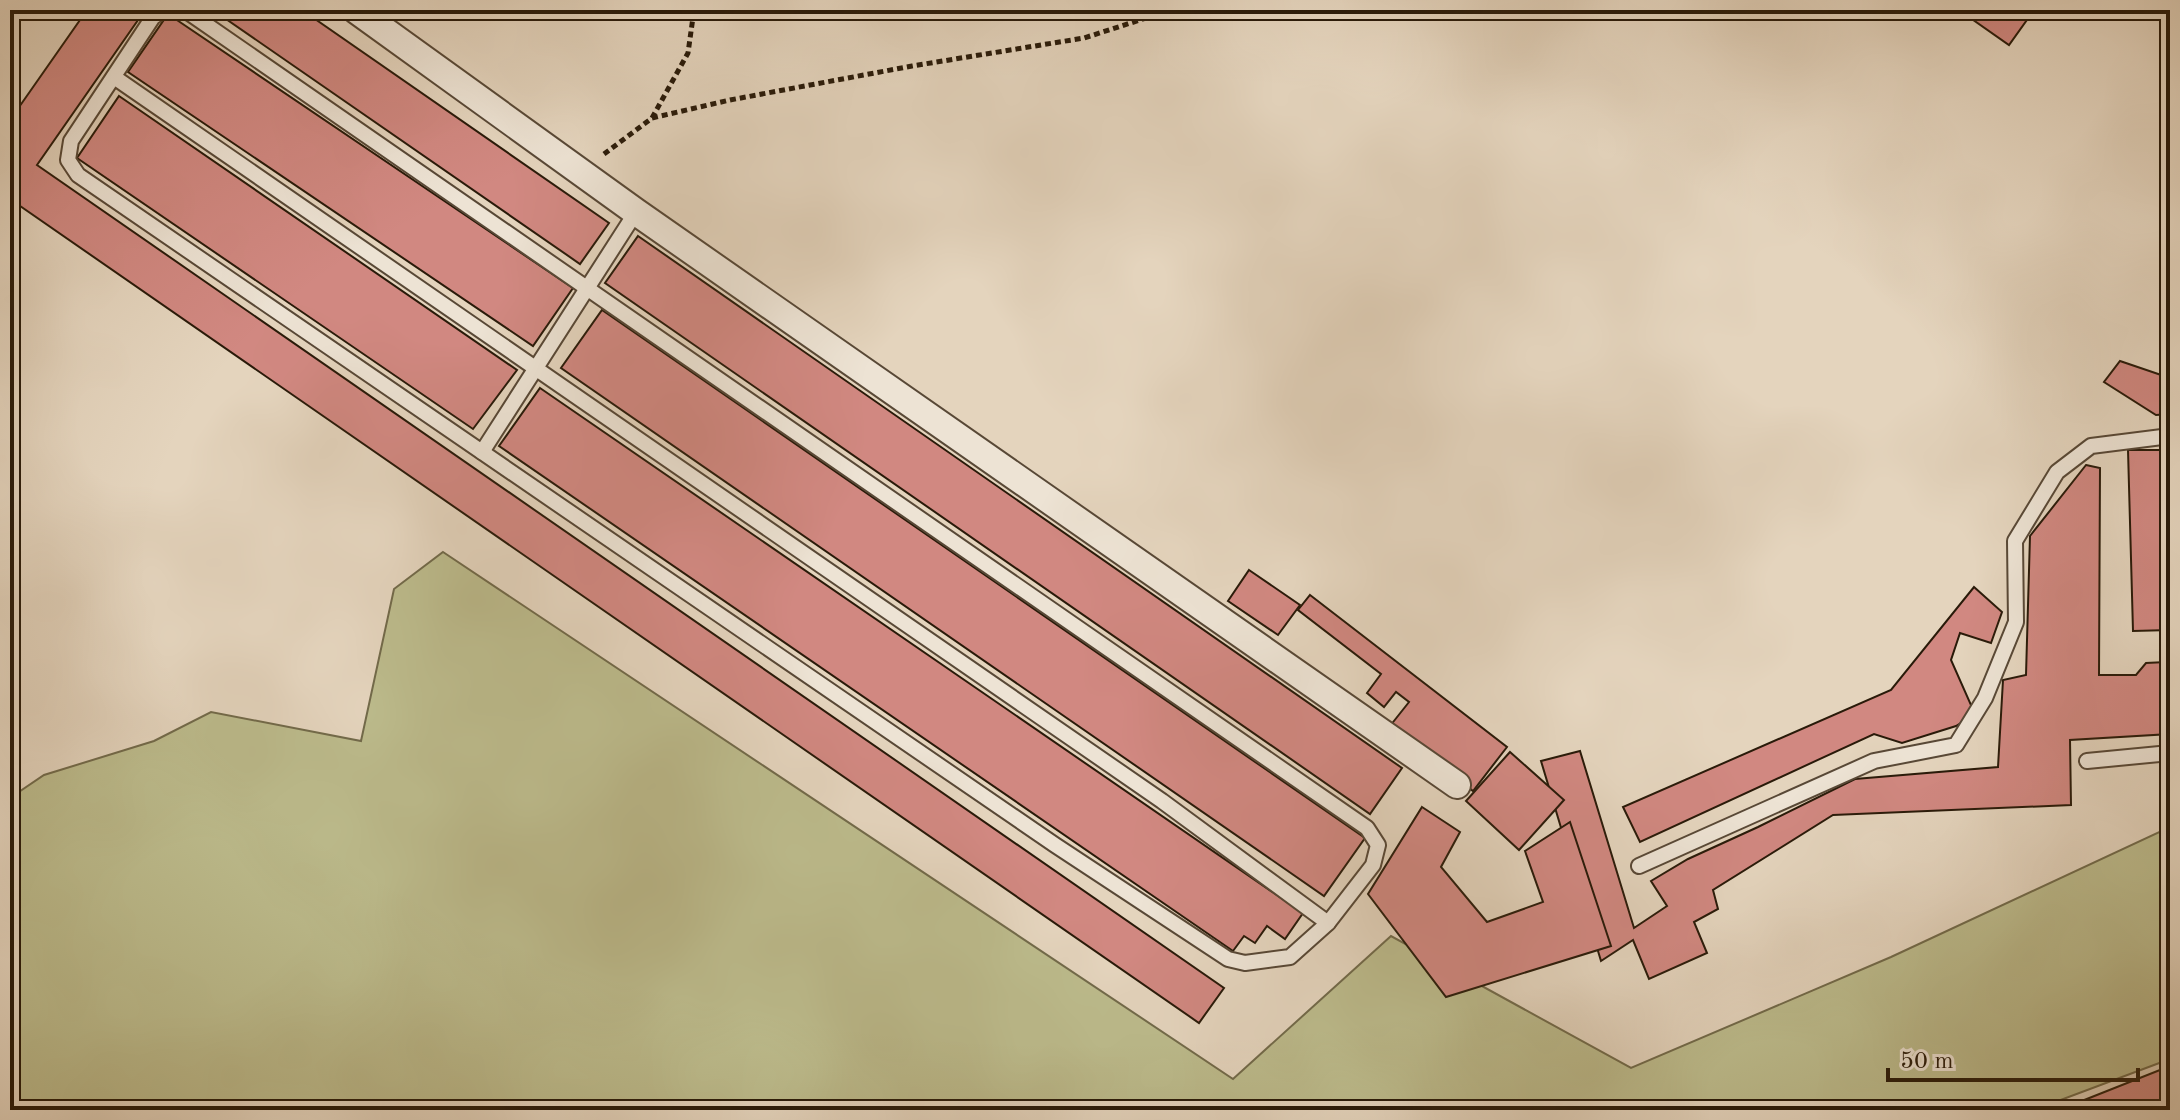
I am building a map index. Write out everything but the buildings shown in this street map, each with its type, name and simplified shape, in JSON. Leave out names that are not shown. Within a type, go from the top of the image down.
[{"type":"street","points":[[356,10],[579,172],[1457,785]]},
{"type":"lane","points":[[164,10],[153,17],[71,141],[68,160],[78,175],[1042,836],[1228,959],[1245,963],[1290,957],[1328,923],[1373,865],[1378,845],[1367,828],[185,10]]},
{"type":"lane","points":[[114,77],[1162,801],[1328,923]]},
{"type":"lane","points":[[482,452],[636,212]]},
{"type":"lane","points":[[1639,866],[1874,761],[1956,745],[1985,698],[2016,622],[2015,541],[2057,472],[2091,446],[2170,436]]},
{"type":"lane","points":[[2087,761],[2170,753]]},
{"type":"path","points":[[652,118],[688,53],[694,10]]},
{"type":"path","points":[[579,172],[652,118],[897,69],[1084,38],[1171,10]]},
{"type":"shaded area","points":[[443,552],[1233,1079],[1391,936],[1631,1068],[1891,957],[2170,827],[2170,1059],[2034,1110],[10,1110],[10,798],[44,775],[154,741],[211,712],[361,741],[394,589]]}]
